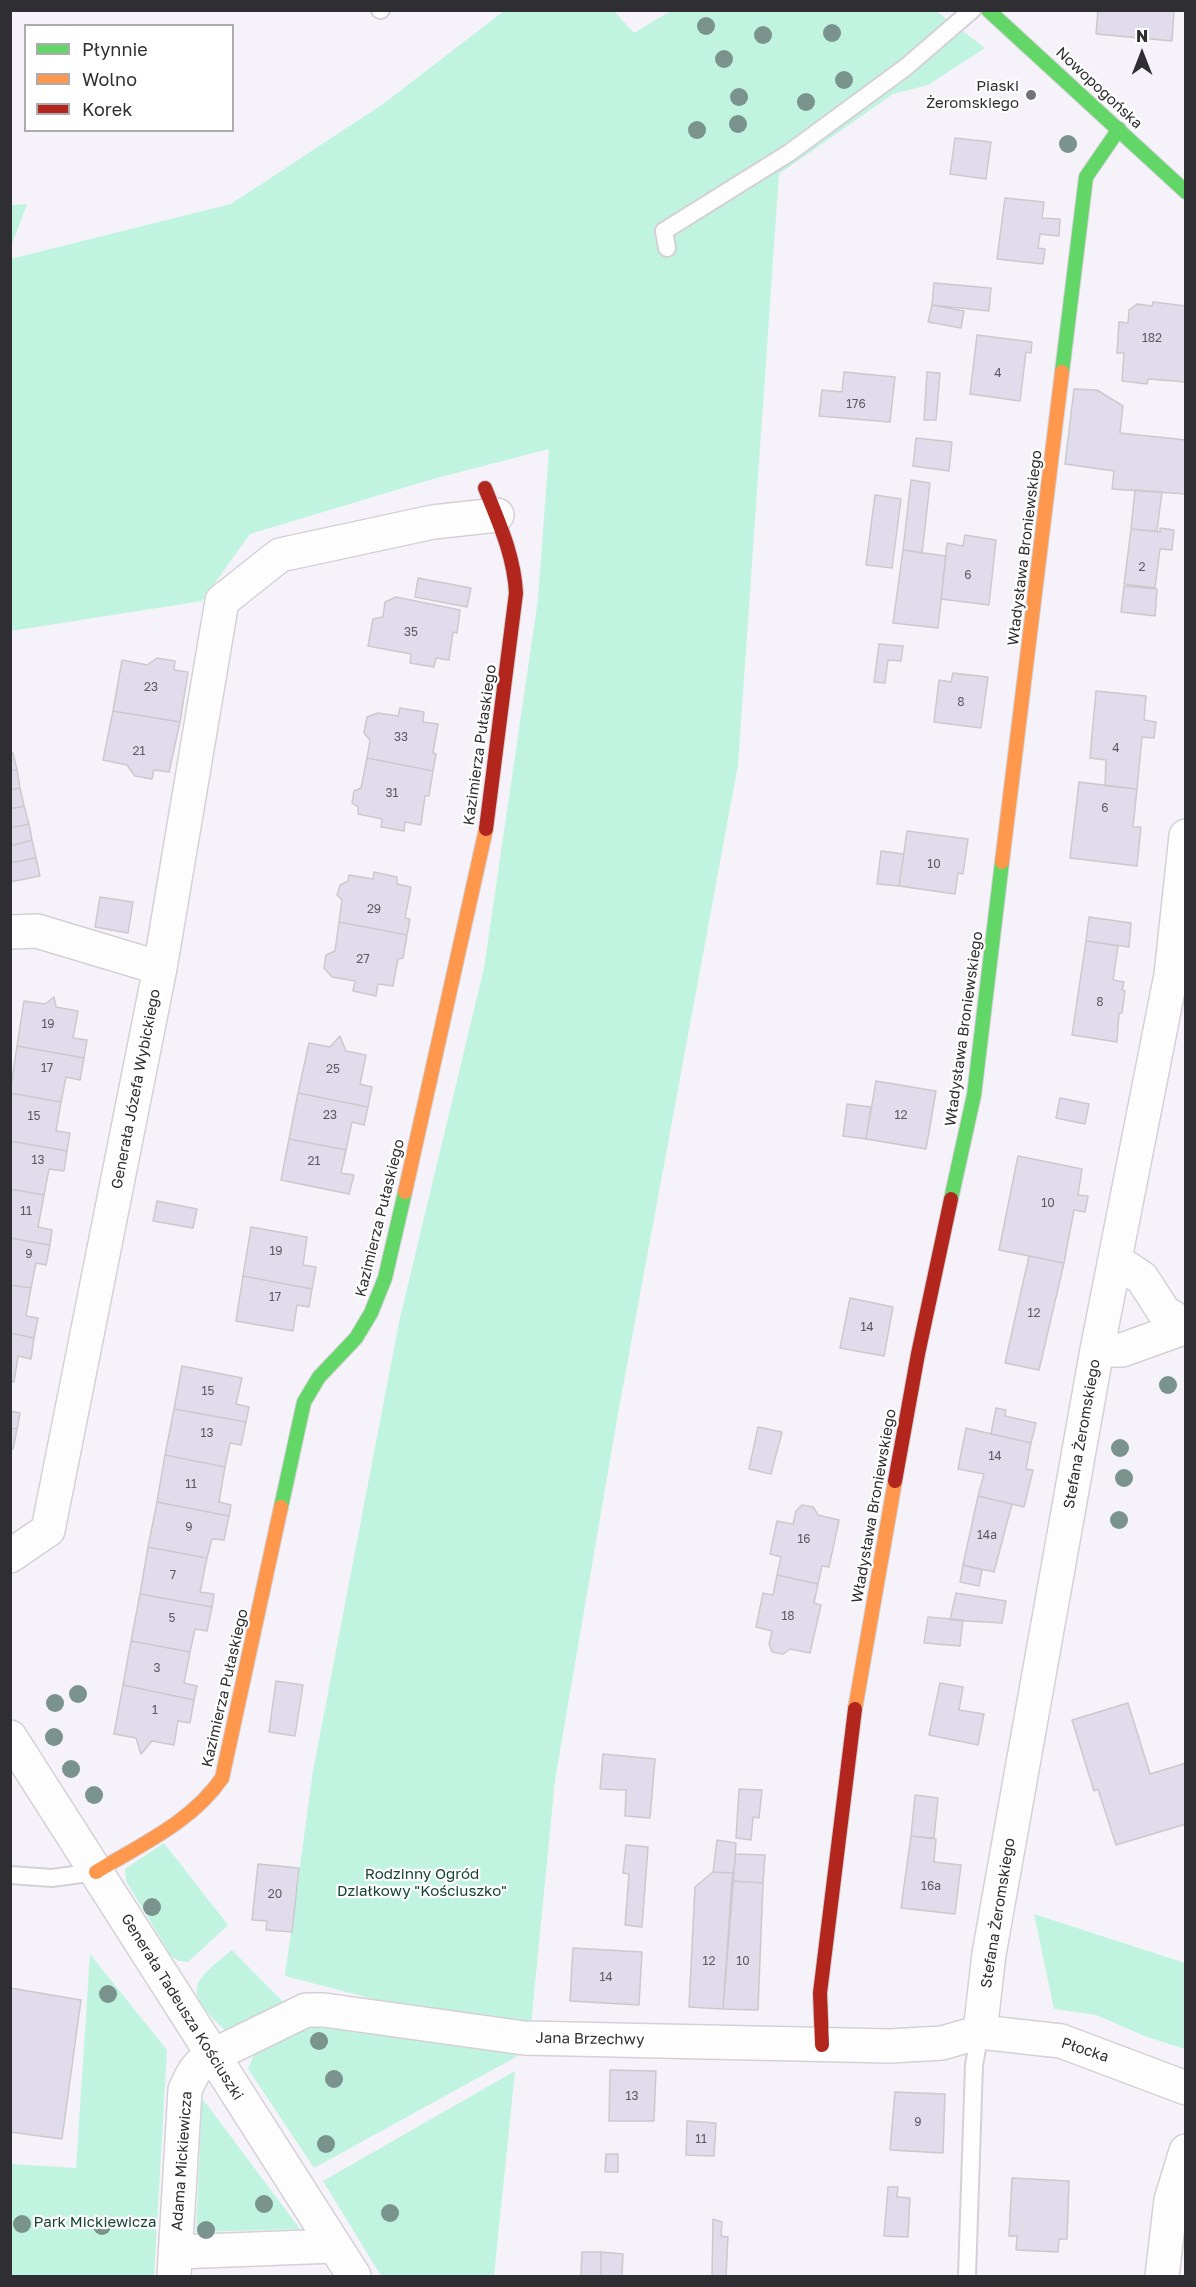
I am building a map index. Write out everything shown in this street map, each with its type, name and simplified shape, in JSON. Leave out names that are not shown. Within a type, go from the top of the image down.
[{"type":"street","name":"Nowopogońska","points":[[988,10],[1185,192]]},
{"type":"street","name":"Władysława Broniewskiego","points":[[822,2045],[820,1993],[853,1719],[918,1354],[974,1095],[1086,177],[1101,152],[1119,129]]},
{"type":"street","name":"Generała Józefa Wybickiego","points":[[10,1556],[48,1530],[160,968],[222,601],[280,555],[433,522],[491,501]]},
{"type":"street","name":"Kazimierza Pułaskiego","points":[[96,1872],[198,1807],[216,1791],[222,1778],[304,1402],[314,1380],[350,1345],[363,1328],[374,1309],[385,1278],[483,847],[516,593],[515,570],[491,501]]},
{"type":"street","name":"Stefana Żeromskiego","points":[[980,2032],[991,1942],[1097,1350],[1171,975],[1185,836]]},
{"type":"street","points":[[10,932],[37,931],[160,968]]},
{"type":"street","points":[[1115,1260],[1142,1278],[1164,1312],[1185,1327]]},
{"type":"street","points":[[1097,1350],[1122,1350],[1185,1327]]},
{"type":"street","name":"Generała Tadeusza Kościuszki","points":[[10,1737],[354,2277]]},
{"type":"street","name":"Jana Brzechwy","points":[[212,2056],[306,2010],[324,2010],[524,2038],[822,2045],[942,2043],[980,2032]]},
{"type":"street","name":"Płocka","points":[[980,2032],[1061,2041],[1185,2088]]},
{"type":"street","name":"Adama Mickiewicza","points":[[175,2264],[185,2090],[198,2064],[212,2056]]},
{"type":"street","points":[[1162,2277],[1172,2200],[1185,2151]]},
{"type":"street","points":[[175,2264],[334,2246]]},
{"type":"lane","points":[[667,248],[664,231],[789,153],[906,67],[972,10]]},
{"type":"lane","points":[[10,1875],[52,1878],[96,1872]]},
{"type":"lane","points":[[967,2277],[974,2065],[980,2032]]},
{"type":"green space","name":"Rodzinny Ogród Działkowy \"Kościuszko\"","points":[[504,11],[614,11],[634,33],[671,11],[936,11],[985,48],[928,85],[893,94],[779,174],[738,765],[619,1408],[555,1780],[531,2025],[412,2009],[285,1976],[313,1771],[399,1322],[484,968],[538,599],[549,449],[433,479],[250,534],[202,601],[11,631],[10,259],[231,204],[383,104]]},
{"type":"green space","points":[[27,204],[11,247],[11,205]]},
{"type":"green space","points":[[164,1843],[228,1925],[188,1962],[179,1961],[171,1956],[126,1881],[125,1869]]},
{"type":"green space","points":[[1034,1914],[1185,1963],[1185,2049],[1147,2037],[1096,2015],[1054,2009]]},
{"type":"green space","points":[[232,1950],[286,2005],[227,2032],[203,2007],[197,1989],[207,1972]]},
{"type":"green space","name":"Park Mickiewicza","points":[[90,1954],[167,2050],[154,2276],[11,2276],[11,2164],[76,2168]]},
{"type":"green space","points":[[300,2023],[518,2047],[516,2057],[314,2168],[248,2069],[254,2054]]},
{"type":"green space","points":[[515,2071],[494,2276],[381,2276],[323,2181]]},
{"type":"green space","points":[[202,2098],[300,2229],[196,2232]]},
{"type":"building","points":[[1098,10],[1174,10],[1172,41],[1096,34]]},
{"type":"building","points":[[955,138],[991,142],[986,179],[950,174]]},
{"type":"building","points":[[1005,198],[1044,202],[1042,218],[1060,219],[1059,236],[1040,234],[1038,248],[1045,249],[1043,264],[997,259]]},
{"type":"building","points":[[934,283],[991,288],[989,311],[932,305]]},
{"type":"building","points":[[1153,302],[1186,306],[1186,382],[1148,379],[1147,384],[1122,381],[1124,353],[1117,353],[1119,322],[1128,323],[1129,310],[1137,304],[1152,306]]},
{"type":"building","points":[[932,305],[964,311],[961,328],[928,322]]},
{"type":"building","points":[[977,335],[1032,342],[1031,353],[1026,352],[1020,401],[970,394]]},
{"type":"building","points":[[844,372],[895,377],[890,422],[819,416],[822,390],[842,392]]},
{"type":"building","points":[[927,372],[940,373],[936,420],[924,420]]},
{"type":"building","points":[[1074,389],[1097,390],[1123,406],[1120,433],[1186,440],[1186,494],[1112,489],[1114,471],[1065,464]]},
{"type":"building","points":[[916,438],[952,442],[949,471],[913,466]]},
{"type":"building","points":[[911,480],[930,483],[922,553],[903,550]]},
{"type":"building","points":[[1135,490],[1162,492],[1157,531],[1131,529]]},
{"type":"building","points":[[875,495],[901,499],[892,568],[866,565]]},
{"type":"building","points":[[1160,528],[1174,530],[1172,550],[1160,549],[1155,588],[1124,584],[1131,529],[1160,532]]},
{"type":"building","points":[[965,535],[996,540],[989,605],[941,599],[947,543],[963,546]]},
{"type":"building","points":[[903,550],[946,556],[938,628],[893,623]]},
{"type":"building","points":[[418,578],[471,588],[467,607],[415,597]]},
{"type":"building","points":[[1124,586],[1157,589],[1155,616],[1121,612]]},
{"type":"building","points":[[396,597],[460,610],[457,633],[453,632],[449,660],[436,658],[434,667],[410,663],[411,654],[368,646],[373,619],[383,617],[385,602]]},
{"type":"building","points":[[879,644],[903,646],[901,661],[888,660],[885,683],[874,682]]},
{"type":"building","points":[[157,658],[175,661],[174,670],[188,672],[180,722],[113,711],[122,660],[147,665]]},
{"type":"building","points":[[953,673],[988,677],[981,728],[934,722],[939,680],[951,682]]},
{"type":"building","points":[[1096,691],[1146,696],[1144,720],[1156,722],[1154,738],[1142,737],[1137,789],[1105,786],[1106,760],[1090,758]]},
{"type":"building","points":[[400,708],[424,712],[423,722],[438,724],[433,753],[436,754],[433,771],[367,758],[370,740],[364,733],[367,717],[378,713],[398,716]]},
{"type":"building","points":[[113,711],[180,722],[169,772],[154,770],[152,779],[135,776],[127,765],[103,760]]},
{"type":"building","points":[[13,753],[17,770],[10,771],[10,754]]},
{"type":"building","points":[[367,758],[433,771],[429,796],[425,796],[421,825],[405,822],[404,831],[381,827],[382,819],[358,814],[358,807],[352,803],[354,791],[361,788]]},
{"type":"building","points":[[17,770],[20,788],[10,790],[10,771]]},
{"type":"building","points":[[1079,782],[1137,789],[1133,827],[1141,827],[1137,866],[1070,858]]},
{"type":"building","points":[[20,788],[24,806],[10,809],[10,790]]},
{"type":"building","points":[[24,806],[29,824],[10,828],[10,809]]},
{"type":"building","points":[[29,824],[32,840],[10,846],[10,828]]},
{"type":"building","points":[[907,831],[968,839],[963,874],[958,873],[955,894],[899,886]]},
{"type":"building","points":[[32,840],[36,858],[10,863],[10,846]]},
{"type":"building","points":[[881,851],[904,854],[899,886],[877,884]]},
{"type":"building","points":[[36,858],[40,876],[10,882],[10,863]]},
{"type":"building","points":[[374,872],[397,877],[397,884],[411,887],[405,918],[410,919],[407,935],[339,922],[342,900],[337,895],[340,885],[348,881],[349,875],[373,879]]},
{"type":"building","points":[[100,897],[133,902],[128,933],[95,927]]},
{"type":"building","points":[[1089,917],[1131,923],[1129,947],[1086,941]]},
{"type":"building","points":[[339,922],[407,935],[403,958],[398,959],[393,986],[378,984],[376,996],[353,991],[355,981],[332,977],[324,968],[326,955],[335,951]]},
{"type":"building","points":[[1086,941],[1118,946],[1113,980],[1124,982],[1122,990],[1125,991],[1122,1013],[1119,1013],[1117,1042],[1072,1035]]},
{"type":"building","points":[[54,997],[56,1007],[78,1011],[73,1038],[87,1040],[84,1058],[17,1046],[24,1001],[45,1004]]},
{"type":"building","points":[[340,1036],[346,1051],[366,1055],[360,1084],[372,1087],[368,1107],[298,1093],[309,1043],[330,1047]]},
{"type":"building","points":[[17,1046],[84,1058],[80,1080],[66,1077],[61,1102],[10,1093]]},
{"type":"building","points":[[876,1081],[936,1091],[926,1149],[866,1139]]},
{"type":"building","points":[[10,1093],[61,1102],[56,1131],[70,1133],[67,1151],[10,1141]]},
{"type":"building","points":[[298,1093],[368,1107],[364,1125],[352,1122],[346,1150],[289,1139]]},
{"type":"building","points":[[1060,1098],[1089,1104],[1085,1124],[1056,1118]]},
{"type":"building","points":[[847,1104],[871,1107],[866,1139],[843,1136]]},
{"type":"building","points":[[289,1139],[346,1150],[341,1173],[354,1175],[349,1194],[281,1180]]},
{"type":"building","points":[[10,1141],[67,1151],[64,1171],[49,1169],[44,1195],[10,1189]]},
{"type":"building","points":[[1018,1156],[1082,1169],[1078,1195],[1088,1196],[1085,1212],[1074,1210],[1064,1263],[999,1250]]},
{"type":"building","points":[[10,1189],[44,1195],[38,1227],[52,1230],[50,1245],[10,1238]]},
{"type":"building","points":[[157,1201],[197,1209],[193,1228],[153,1221]]},
{"type":"building","points":[[251,1227],[307,1237],[303,1265],[316,1267],[312,1289],[243,1276]]},
{"type":"building","points":[[10,1238],[50,1245],[46,1265],[36,1263],[31,1288],[10,1285]]},
{"type":"building","points":[[1029,1256],[1064,1263],[1039,1370],[1005,1363]]},
{"type":"building","points":[[243,1276],[312,1289],[309,1307],[297,1305],[293,1331],[236,1321]]},
{"type":"building","points":[[10,1285],[31,1288],[26,1316],[38,1318],[34,1338],[10,1333]]},
{"type":"building","points":[[850,1298],[893,1307],[884,1356],[840,1348]]},
{"type":"building","points":[[10,1333],[34,1338],[31,1359],[18,1356],[14,1382],[10,1382]]},
{"type":"building","points":[[182,1366],[242,1378],[236,1404],[249,1407],[246,1422],[174,1409]]},
{"type":"building","points":[[996,1408],[1006,1410],[1005,1416],[1036,1423],[1031,1443],[991,1434]]},
{"type":"building","points":[[174,1409],[246,1422],[241,1445],[230,1443],[225,1467],[165,1455]]},
{"type":"building","points":[[10,1411],[20,1413],[17,1429],[10,1428]]},
{"type":"building","points":[[758,1427],[782,1432],[771,1474],[749,1469]]},
{"type":"building","points":[[10,1428],[17,1429],[13,1449],[10,1449]]},
{"type":"building","points":[[966,1428],[1031,1443],[1026,1469],[1033,1470],[1024,1507],[978,1496],[984,1474],[958,1469]]},
{"type":"building","points":[[165,1455],[225,1467],[219,1502],[231,1505],[229,1516],[157,1502]]},
{"type":"building","points":[[978,1496],[1012,1504],[994,1572],[963,1565]]},
{"type":"building","points":[[157,1502],[229,1516],[224,1540],[212,1539],[207,1558],[148,1547]]},
{"type":"building","points":[[802,1505],[813,1507],[818,1515],[839,1520],[829,1567],[822,1566],[818,1584],[777,1575],[781,1557],[770,1554],[777,1521],[793,1524],[796,1511]]},
{"type":"building","points":[[148,1547],[207,1558],[200,1592],[214,1594],[212,1607],[140,1594]]},
{"type":"building","points":[[963,1565],[982,1570],[979,1586],[960,1582]]},
{"type":"building","points":[[777,1575],[818,1584],[814,1603],[821,1605],[810,1653],[790,1649],[783,1654],[772,1652],[769,1644],[772,1631],[756,1627],[763,1593],[773,1595]]},
{"type":"building","points":[[956,1593],[1006,1601],[1002,1623],[950,1620]]},
{"type":"building","points":[[140,1594],[212,1607],[207,1631],[195,1629],[190,1652],[131,1641]]},
{"type":"building","points":[[928,1617],[963,1620],[960,1646],[924,1643]]},
{"type":"building","points":[[131,1641],[190,1652],[184,1683],[197,1686],[194,1700],[123,1685]]},
{"type":"building","points":[[276,1681],[303,1685],[295,1736],[269,1732]]},
{"type":"building","points":[[940,1683],[963,1687],[959,1710],[984,1714],[978,1745],[929,1735]]},
{"type":"building","points":[[123,1685],[194,1700],[190,1723],[178,1721],[174,1745],[152,1741],[141,1754],[136,1738],[114,1734]]},
{"type":"building","points":[[1128,1703],[1150,1774],[1186,1763],[1186,1824],[1116,1845],[1098,1789],[1094,1791],[1072,1720]]},
{"type":"building","points":[[603,1754],[655,1759],[650,1818],[625,1816],[626,1790],[600,1789]]},
{"type":"building","points":[[739,1789],[762,1790],[759,1818],[753,1817],[751,1840],[736,1838]]},
{"type":"building","points":[[915,1795],[938,1798],[934,1838],[911,1836]]},
{"type":"building","points":[[911,1836],[936,1839],[934,1862],[961,1865],[955,1914],[901,1908]]},
{"type":"building","points":[[717,1840],[736,1843],[734,1873],[713,1872]]},
{"type":"building","points":[[626,1845],[648,1847],[642,1927],[625,1925],[629,1874],[623,1873]]},
{"type":"building","points":[[736,1854],[765,1855],[763,1883],[732,1881]]},
{"type":"building","points":[[258,1864],[299,1868],[292,1932],[266,1930],[267,1921],[252,1920]]},
{"type":"building","points":[[713,1872],[734,1873],[723,2009],[689,2007],[695,1887]]},
{"type":"building","points":[[732,1881],[763,1883],[758,2010],[723,2009]]},
{"type":"building","points":[[573,1948],[642,1952],[639,2005],[570,2001]]},
{"type":"building","points":[[10,1988],[81,2000],[62,2139],[10,2132]]},
{"type":"building","points":[[610,2070],[656,2071],[654,2121],[609,2121]]},
{"type":"building","points":[[895,2092],[945,2094],[943,2153],[890,2150]]},
{"type":"building","points":[[687,2121],[716,2123],[714,2156],[686,2155]]},
{"type":"building","points":[[606,2154],[618,2154],[618,2172],[605,2172]]},
{"type":"building","points":[[1012,2178],[1069,2181],[1067,2239],[1059,2239],[1058,2252],[1016,2250],[1017,2236],[1009,2236]]},
{"type":"building","points":[[888,2187],[898,2187],[897,2197],[910,2198],[908,2237],[884,2236]]},
{"type":"building","points":[[713,2219],[722,2222],[721,2236],[728,2237],[726,2276],[712,2276]]},
{"type":"building","points":[[582,2252],[601,2252],[601,2276],[581,2276]]},
{"type":"building","points":[[601,2252],[623,2254],[622,2276],[601,2276]]},
{"type":"traffic: fast","points":[[988,10],[1186,192]]},
{"type":"traffic: fast","points":[[1062,372],[1086,177],[1119,129]]},
{"type":"traffic: fast","points":[[951,1199],[974,1095],[1002,862]]},
{"type":"traffic: fast","points":[[281,1507],[304,1402],[319,1377],[356,1338],[371,1313],[385,1278],[405,1192]]},
{"type":"traffic: slow","points":[[1002,862],[1062,372]]},
{"type":"traffic: slow","points":[[405,1192],[486,829]]},
{"type":"traffic: slow","points":[[855,1709],[895,1481]]},
{"type":"traffic: slow","points":[[96,1872],[181,1820],[210,1794],[222,1778],[281,1507]]},
{"type":"traffic: jam","points":[[485,488],[509,552],[516,593],[486,829]]},
{"type":"traffic: jam","points":[[895,1481],[918,1354],[951,1199]]},
{"type":"traffic: jam","points":[[822,2045],[820,1993],[855,1709]]},
{"type":"place","name":"Piaski Żeromskiego","points":[[1031,95]]}]
